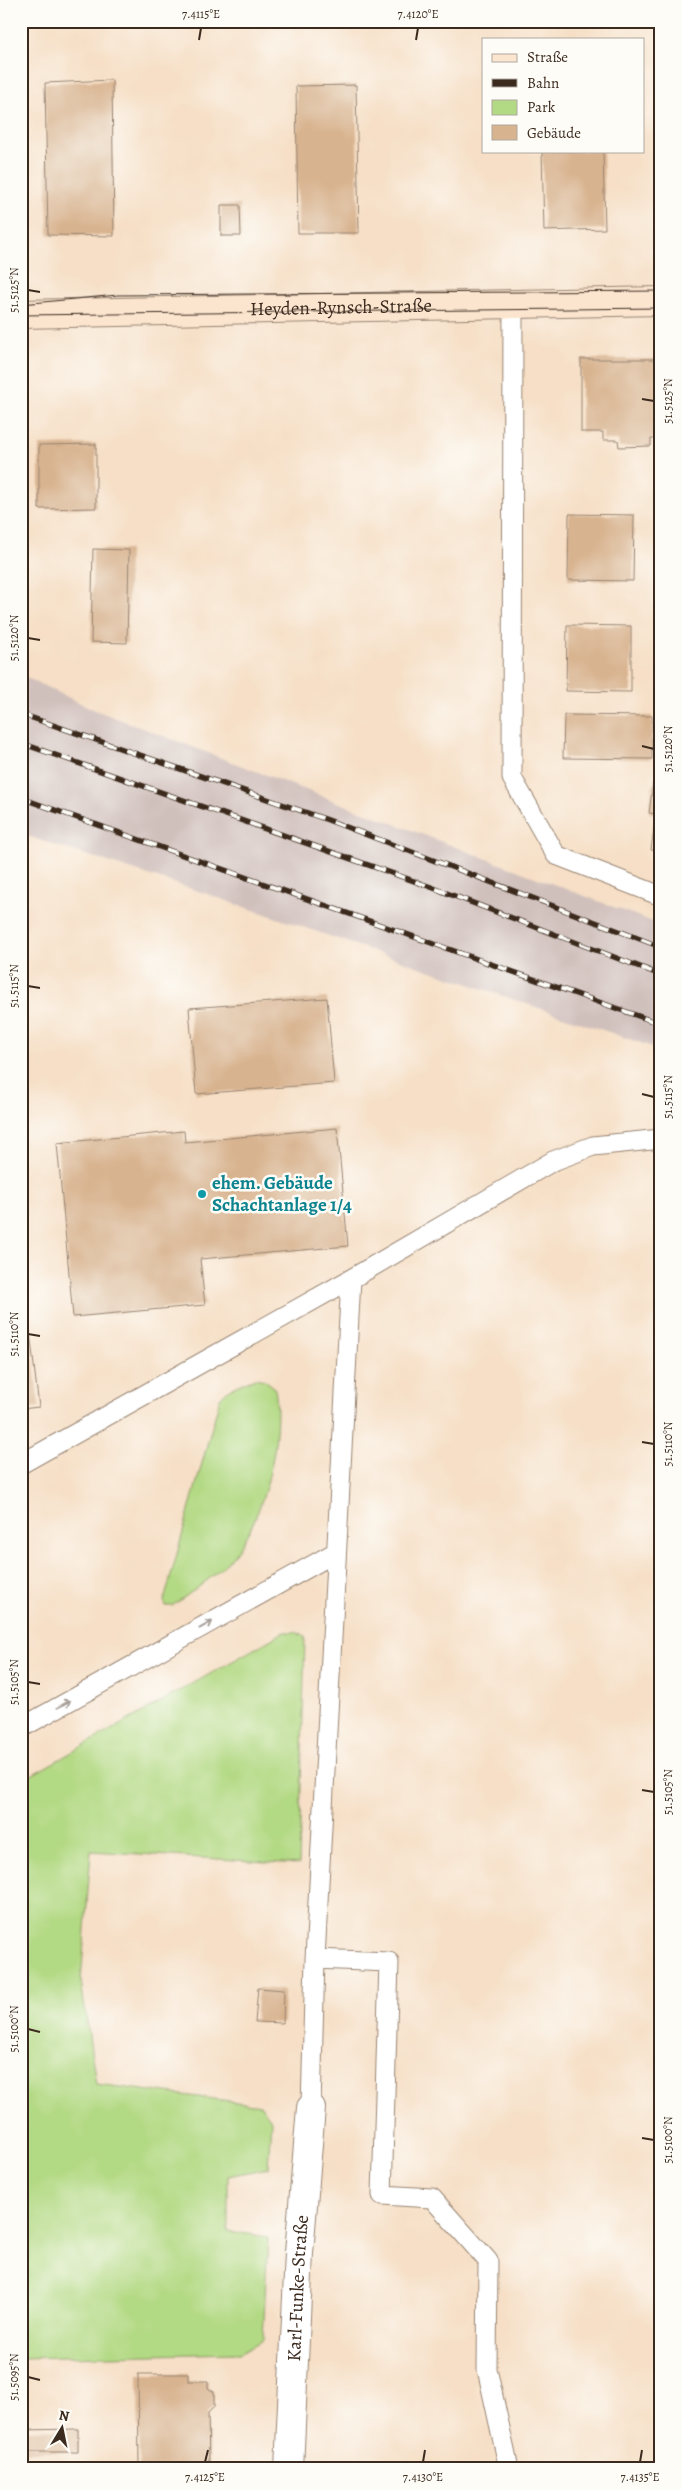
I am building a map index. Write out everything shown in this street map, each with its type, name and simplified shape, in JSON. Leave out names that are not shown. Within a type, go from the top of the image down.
[{"type":"main road","name":"Heyden-Rynsch-Straße","points":[[21,314],[661,301]]},
{"type":"street","name":"Karl-Funke-Straße","points":[[289,2469],[299,2253],[311,2108]]},
{"type":"lane","points":[[512,303],[512,778],[556,855],[661,896]]},
{"type":"lane","points":[[21,1464],[351,1279],[553,1161],[593,1146],[661,1139]]},
{"type":"lane","points":[[311,2108],[315,1959],[351,1279]]},
{"type":"lane","points":[[21,1728],[336,1552]]},
{"type":"lane","points":[[315,1959],[389,1962],[382,2195],[432,2198],[488,2261],[487,2369],[510,2469]]},
{"type":"shaded area","points":[[21,675],[95,710],[661,925],[661,1050],[204,893],[21,834]]},
{"type":"green space","points":[[255,1378],[265,1380],[275,1388],[277,1408],[274,1453],[262,1500],[243,1542],[231,1558],[195,1590],[172,1606],[166,1606],[164,1601],[220,1398],[229,1389]]},
{"type":"green space","points":[[284,1632],[296,1632],[305,1637],[299,1864],[91,1851],[81,1981],[96,2084],[261,2105],[271,2120],[268,2168],[228,2176],[228,2231],[268,2237],[263,2340],[239,2353],[21,2358],[21,1781]]},
{"type":"building","points":[[112,80],[114,236],[48,235],[45,83]]},
{"type":"building","points":[[356,85],[359,233],[298,233],[296,86]]},
{"type":"building","points":[[542,152],[603,152],[605,229],[544,231]]},
{"type":"building","points":[[221,205],[240,205],[241,236],[221,236]]},
{"type":"building","points":[[581,359],[661,359],[661,439],[651,439],[651,446],[619,447],[618,440],[603,440],[603,432],[581,432]]},
{"type":"building","points":[[96,444],[96,508],[39,509],[39,445]]},
{"type":"building","points":[[569,514],[634,515],[633,581],[568,580]]},
{"type":"building","points":[[93,549],[129,550],[127,643],[91,642]]},
{"type":"building","points":[[567,625],[631,626],[631,692],[566,691]]},
{"type":"building","points":[[564,715],[652,716],[652,759],[563,758]]},
{"type":"building","points":[[653,783],[661,784],[661,851],[651,850],[656,814],[649,813]]},
{"type":"building","points":[[327,998],[334,1083],[196,1094],[189,1008]]},
{"type":"building","name":"ehem. Gebäude Schachtanlage 1/4","points":[[337,1128],[348,1246],[200,1259],[205,1305],[73,1317],[57,1143],[184,1131],[185,1142]]},
{"type":"building","points":[[21,1258],[39,1407],[21,1409]]},
{"type":"building","points":[[258,1988],[284,1990],[283,2023],[255,2022]]},
{"type":"building","points":[[138,2374],[188,2374],[188,2381],[208,2381],[208,2388],[214,2392],[214,2407],[208,2413],[209,2463],[216,2469],[139,2469]]},
{"type":"building","points":[[78,2429],[78,2452],[21,2452],[21,2430]]},
{"type":"tram line","points":[[21,304],[118,295],[661,291]]},
{"type":"tram line","points":[[21,315],[661,308]]},
{"type":"railway","points":[[21,714],[328,820],[661,947]]},
{"type":"railway","points":[[21,743],[431,887],[661,975]]},
{"type":"railway","points":[[21,798],[661,1024]]},
{"type":"place","name":"ehem. Gebäude Schachtanlage 1/4","points":[[202,1194]]}]
